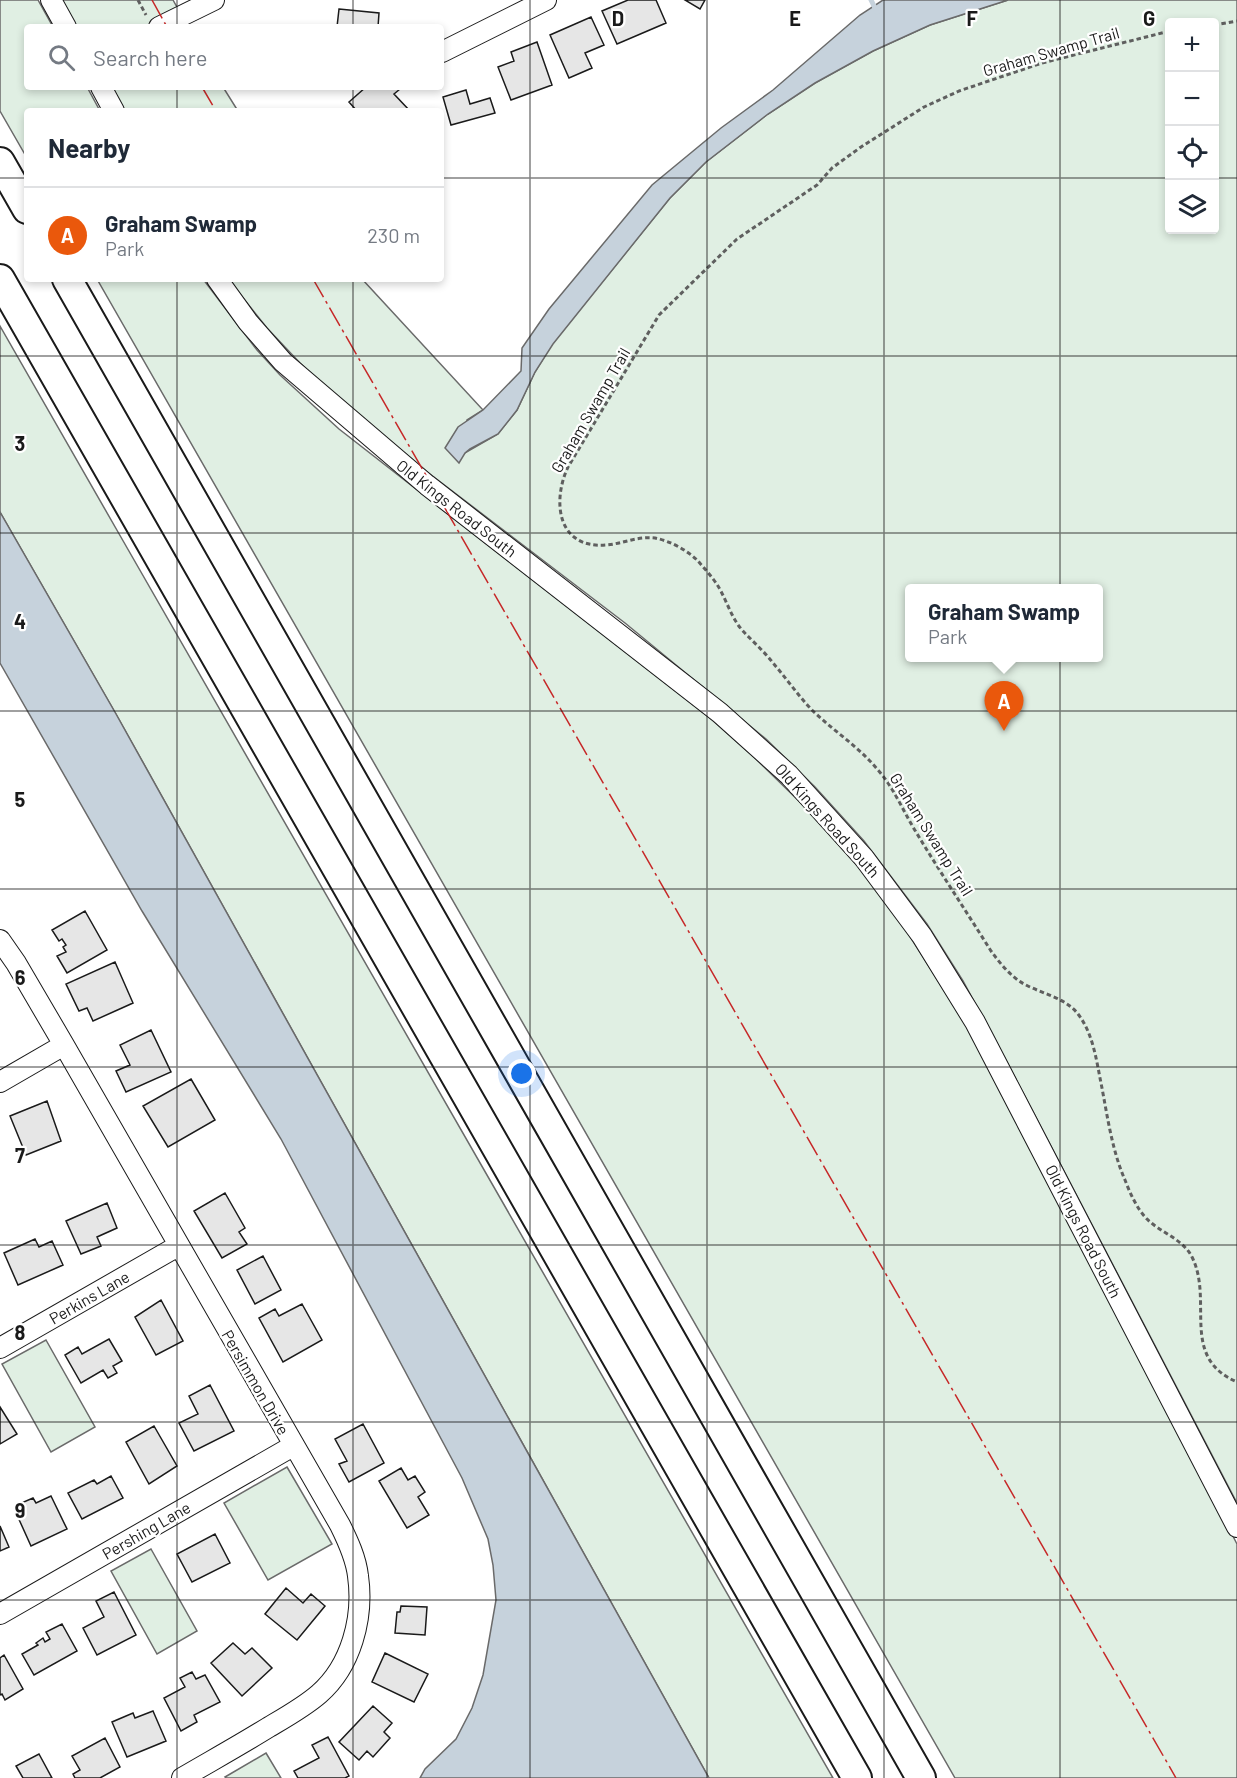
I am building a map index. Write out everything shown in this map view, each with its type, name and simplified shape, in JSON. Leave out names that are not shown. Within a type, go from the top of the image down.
[{"type":"highway","points":[[0,162],[24,204]]},
{"type":"highway","points":[[0,279],[857,1778]]},
{"type":"highway","points":[[69,282],[921,1778]]},
{"type":"street","points":[[51,0],[64,24]]},
{"type":"street","points":[[165,24],[214,0]]},
{"type":"street","points":[[444,51],[546,0]]},
{"type":"street","points":[[103,90],[112,108]]},
{"type":"street","name":"Old Kings Road South","points":[[220,282],[248,322],[283,362],[427,485],[720,713],[789,775],[864,858],[922,936],[975,1022],[1237,1527]]},
{"type":"street","name":"Persimmon Drive","points":[[0,940],[64,1045],[340,1525],[353,1555],[358,1575],[360,1595],[353,1638],[340,1669],[319,1695],[182,1778]]},
{"type":"street","points":[[0,1082],[64,1045]]},
{"type":"street","name":"Perkins Lane","points":[[0,1348],[178,1246]]},
{"type":"street","name":"Pershing Lane","points":[[0,1614],[293,1446]]},
{"type":"path","points":[[1219,24],[1237,21]]},
{"type":"path","name":"Graham Swamp Trail","points":[[1165,32],[999,76],[924,107],[861,147],[832,168],[817,184],[736,239],[659,315],[568,467],[563,478],[559,503],[562,523],[569,532],[584,542],[606,546],[634,539],[655,538],[683,549],[697,560],[717,585],[741,628],[803,701],[857,748],[894,790],[916,832],[991,951],[1003,966],[1020,982],[1060,1000],[1077,1012],[1095,1052],[1113,1147],[1124,1179],[1146,1218],[1176,1240],[1191,1255],[1199,1284],[1204,1350],[1215,1368],[1227,1378],[1237,1382]]},
{"type":"green space","points":[[0,0],[38,0],[51,24],[24,24],[24,90],[89,90],[98,108],[24,108],[24,153],[0,111]]},
{"type":"green space","points":[[60,0],[173,0],[186,24],[74,24]]},
{"type":"green space","points":[[1008,0],[1237,0],[1237,1503],[963,981],[927,924],[864,841],[815,787],[766,739],[625,623],[426,471],[339,399],[267,328],[230,282],[365,282],[483,410],[467,420],[465,453],[498,434],[517,410],[535,372],[552,344],[670,198],[706,162],[768,114],[815,83],[873,51],[930,25]]},
{"type":"green space","points":[[112,90],[225,90],[236,108],[122,108]]},
{"type":"green space","points":[[99,282],[205,282],[257,350],[280,375],[339,429],[710,718],[756,759],[805,807],[869,879],[904,927],[968,1028],[1237,1544],[1237,1778],[955,1778]]},
{"type":"green space","points":[[0,326],[833,1778],[709,1778],[116,714],[0,512]]},
{"type":"green space","points":[[46,1340],[95,1427],[51,1452],[2,1364]]},
{"type":"green space","points":[[287,1467],[332,1544],[268,1580],[224,1503]]},
{"type":"green space","points":[[151,1549],[197,1631],[157,1654],[111,1571]]},
{"type":"green space","points":[[266,1753],[281,1778],[225,1777]]},
{"type":"shaded area","points":[[883,0],[1008,0],[930,25],[873,51],[815,83],[768,114],[706,162],[670,198],[553,344],[535,372],[517,410],[498,434],[470,449],[459,463],[445,448],[458,427],[483,410],[521,371],[522,348],[549,309],[652,185],[721,128],[773,90],[860,15]]},
{"type":"shaded area","points":[[0,512],[116,714],[709,1778],[420,1778],[425,1769],[456,1739],[472,1708],[483,1675],[496,1600],[488,1539],[462,1478],[281,1139],[142,911],[0,663]]},
{"type":"building","points":[[628,0],[656,0],[666,23],[617,44],[602,11]]},
{"type":"building","points":[[685,0],[705,0],[700,9]]},
{"type":"building","points":[[339,9],[379,13],[378,24],[337,24]]},
{"type":"building","points":[[591,17],[604,45],[585,53],[592,68],[569,78],[550,35]]},
{"type":"building","points":[[537,42],[552,85],[511,100],[498,67],[514,61],[511,52]]},
{"type":"building","points":[[363,90],[399,90],[394,94],[407,108],[354,108],[349,102]]},
{"type":"building","points":[[466,90],[470,104],[490,98],[495,113],[451,125],[443,97]]},
{"type":"building","points":[[85,911],[107,950],[67,973],[57,956],[66,952],[63,947],[66,945],[62,939],[59,941],[52,930]]},
{"type":"building","points":[[115,962],[133,1003],[93,1021],[87,1008],[79,1011],[66,984]]},
{"type":"building","points":[[151,1030],[171,1072],[126,1092],[116,1071],[130,1065],[120,1045]]},
{"type":"building","points":[[191,1079],[215,1120],[168,1147],[143,1106]]},
{"type":"building","points":[[47,1101],[61,1141],[26,1155],[10,1116]]},
{"type":"building","points":[[225,1193],[245,1228],[239,1232],[247,1244],[222,1258],[194,1211]]},
{"type":"building","points":[[107,1203],[117,1228],[97,1237],[101,1246],[81,1254],[66,1221]]},
{"type":"building","points":[[35,1239],[39,1247],[52,1241],[63,1265],[18,1285],[4,1253]]},
{"type":"building","points":[[263,1256],[281,1290],[255,1304],[237,1270]]},
{"type":"building","points":[[161,1300],[183,1341],[156,1355],[135,1317]]},
{"type":"building","points":[[302,1304],[322,1340],[283,1362],[259,1318],[275,1309],[279,1316]]},
{"type":"building","points":[[109,1339],[122,1361],[113,1366],[117,1373],[108,1378],[103,1370],[81,1383],[65,1355],[78,1347],[82,1354]]},
{"type":"building","points":[[210,1385],[234,1431],[194,1451],[179,1423],[198,1414],[189,1396]]},
{"type":"building","points":[[0,1407],[17,1434],[0,1444]]},
{"type":"building","points":[[363,1424],[384,1463],[349,1482],[339,1464],[347,1461],[335,1439]]},
{"type":"building","points":[[154,1426],[177,1466],[149,1484],[126,1442]]},
{"type":"building","points":[[401,1468],[408,1480],[415,1476],[425,1492],[418,1497],[429,1515],[407,1528],[379,1481]]},
{"type":"building","points":[[111,1476],[123,1498],[82,1519],[68,1493],[94,1480],[97,1484]]},
{"type":"building","points":[[51,1496],[67,1529],[31,1546],[17,1515],[24,1512],[19,1504],[33,1498],[36,1503]]},
{"type":"building","points":[[0,1526],[9,1547],[0,1551]]},
{"type":"building","points":[[215,1534],[230,1563],[192,1582],[177,1554]]},
{"type":"building","points":[[286,1588],[303,1603],[311,1594],[325,1606],[297,1640],[265,1614]]},
{"type":"building","points":[[114,1592],[136,1635],[97,1655],[83,1628],[104,1617],[96,1601]]},
{"type":"building","points":[[401,1606],[427,1607],[425,1635],[395,1633],[397,1612],[400,1612]]},
{"type":"building","points":[[62,1624],[77,1651],[34,1675],[22,1654],[38,1645],[36,1643],[43,1638],[45,1642],[50,1639],[46,1632]]},
{"type":"building","points":[[233,1643],[245,1654],[252,1648],[272,1668],[242,1696],[211,1663]]},
{"type":"building","points":[[385,1653],[428,1674],[414,1702],[372,1682]]},
{"type":"building","points":[[4,1655],[23,1689],[5,1700],[2,1694],[0,1695],[0,1658]]},
{"type":"building","points":[[192,1672],[196,1679],[205,1675],[220,1702],[194,1715],[197,1722],[181,1731],[164,1698],[185,1687],[180,1678]]},
{"type":"building","points":[[373,1706],[392,1723],[384,1732],[390,1738],[373,1757],[367,1751],[359,1760],[339,1742]]},
{"type":"building","points":[[153,1711],[166,1741],[127,1757],[112,1722],[133,1713],[135,1718]]},
{"type":"building","points":[[328,1737],[349,1776],[345,1778],[298,1778],[294,1771],[319,1758],[312,1745]]},
{"type":"building","points":[[105,1738],[120,1767],[100,1778],[75,1778],[73,1774],[80,1770],[72,1756]]},
{"type":"building","points":[[39,1754],[52,1778],[23,1778],[16,1766]]},
{"type":"waterway","points":[[871,0],[877,12]]},
{"type":"power","points":[[152,0],[165,24]]},
{"type":"power","points":[[204,90],[214,108]]},
{"type":"power","points":[[315,282],[1176,1778]]},
{"type":"place","name":"Graham Swamp","points":[[1004,731]]}]
